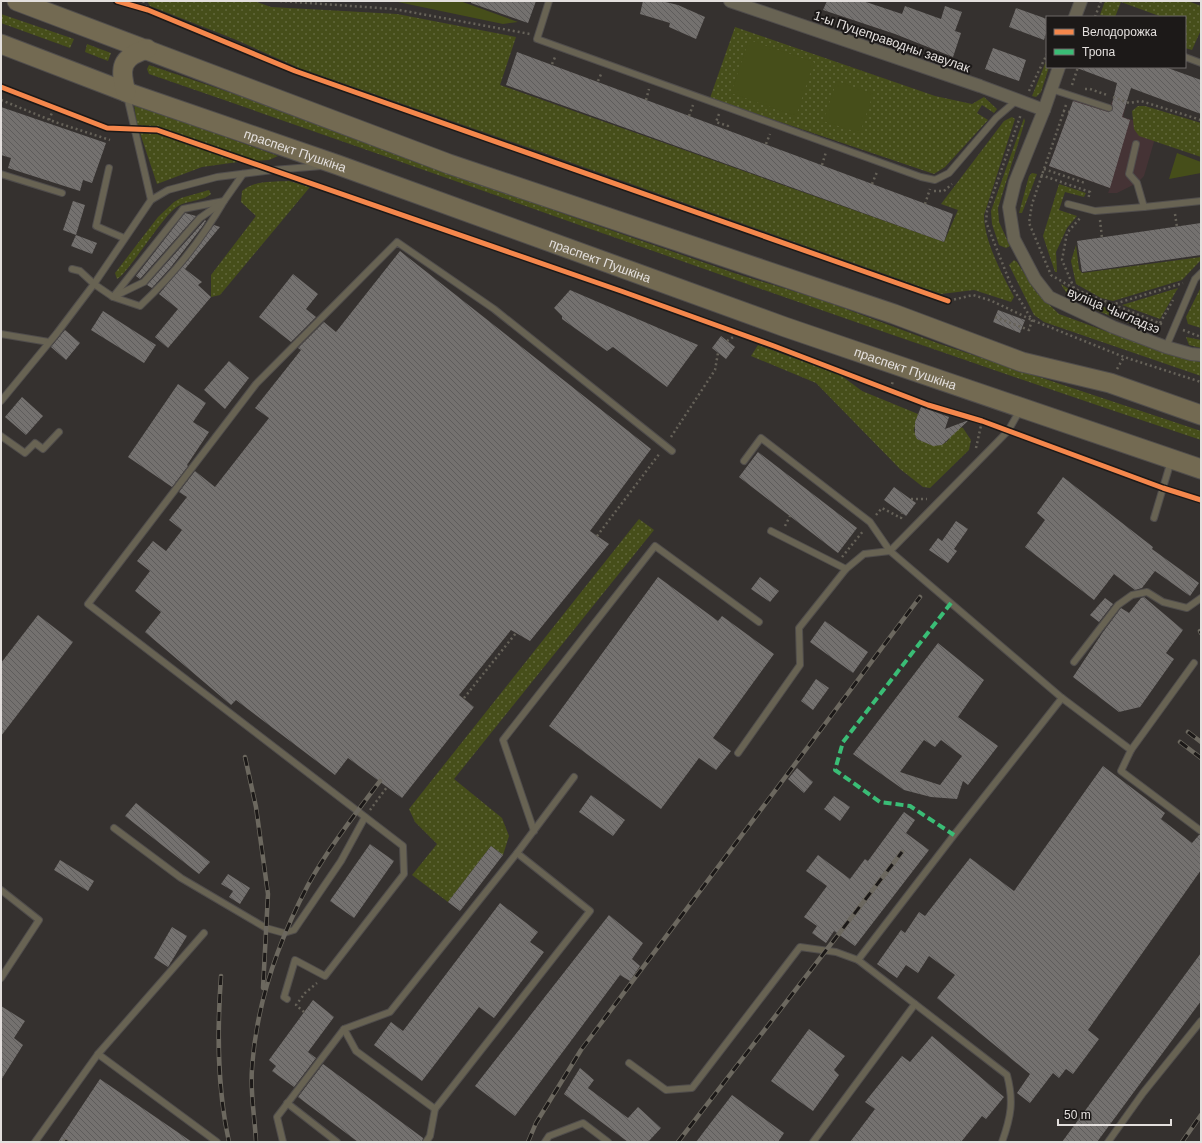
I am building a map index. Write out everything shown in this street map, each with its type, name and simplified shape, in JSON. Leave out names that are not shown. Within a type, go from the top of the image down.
[{"type":"main road","points":[[22,2],[449,164],[894,314],[1022,362],[1110,383],[1201,415]]},
{"type":"main road","name":"праспект Пушкіна","points":[[1,44],[126,92],[338,165],[784,327],[1021,409],[1201,469]]},
{"type":"main road","points":[[126,92],[122,75],[125,60],[129,56],[147,49]]},
{"type":"street","name":"1-ы Пуцеправодны завулак","points":[[730,1],[972,83],[1044,110]]},
{"type":"street","points":[[1075,16],[1081,1]]},
{"type":"street","name":"вуліца Чыгладзэ","points":[[1059,68],[1044,110],[1015,182],[1009,207],[1014,238],[1035,279],[1049,297],[1100,321],[1166,347],[1201,355]]},
{"type":"lane","points":[[549,1],[537,39],[921,177],[935,180],[948,173],[996,118],[1016,100]]},
{"type":"lane","points":[[1186,57],[1201,63]]},
{"type":"lane","points":[[1051,89],[1109,108]]},
{"type":"lane","points":[[126,92],[151,200]]},
{"type":"lane","points":[[1136,144],[1129,174],[1137,183],[1144,207]]},
{"type":"lane","points":[[1,401],[94,284],[151,200],[168,190],[193,182],[273,170],[338,165]]},
{"type":"lane","points":[[109,168],[96,226],[124,238]]},
{"type":"lane","points":[[1,174],[62,193]]},
{"type":"lane","points":[[72,269],[80,271],[94,284],[113,297],[140,306],[155,291],[211,223],[243,174]]},
{"type":"lane","points":[[113,297],[144,282],[200,218],[224,201]]},
{"type":"lane","points":[[113,297],[183,209],[224,201]]},
{"type":"lane","points":[[1068,204],[1095,211],[1201,202]]},
{"type":"lane","points":[[287,999],[284,997],[295,960],[325,976],[404,874],[403,846],[88,604],[256,384],[397,242],[494,309],[672,451]]},
{"type":"lane","points":[[1166,347],[1195,279],[1201,273]]},
{"type":"lane","points":[[1,334],[49,342]]},
{"type":"lane","points":[[738,753],[800,665],[799,628],[846,569],[864,554],[890,551],[1008,431],[1021,409]]},
{"type":"lane","points":[[1,436],[25,453],[35,443],[43,449],[59,432]]},
{"type":"lane","points":[[744,461],[761,438],[870,522],[890,551],[1062,698],[1131,750]]},
{"type":"lane","points":[[1154,518],[1172,459]]},
{"type":"lane","points":[[771,531],[846,569]]},
{"type":"lane","points":[[534,831],[503,740],[655,546],[759,622]]},
{"type":"lane","points":[[1074,662],[1118,605],[1132,595],[1147,592],[1163,602],[1187,608],[1201,598]]},
{"type":"lane","points":[[1194,663],[1131,750],[1121,771],[1201,830]]},
{"type":"lane","points":[[858,960],[1062,698]]},
{"type":"lane","points":[[283,1142],[277,1116],[344,1029],[390,1012],[517,854],[574,777]]},
{"type":"lane","points":[[114,828],[181,878],[266,928],[284,933],[294,930],[341,861],[365,817]]},
{"type":"lane","points":[[426,1142],[430,1136],[435,1109],[590,911],[517,854]]},
{"type":"lane","points":[[1,890],[39,920],[1,978]]},
{"type":"lane","points":[[35,1142],[98,1054],[204,933]]},
{"type":"lane","points":[[628,1063],[666,1090],[692,1088],[800,947],[836,952],[858,960],[1007,1075],[1012,1093],[1010,1118],[1002,1142]]},
{"type":"lane","points":[[813,1142],[915,1004]]},
{"type":"lane","points":[[1108,1142],[1143,1093],[1201,1021]]},
{"type":"lane","points":[[344,1029],[356,1051],[435,1109]]},
{"type":"lane","points":[[98,1054],[217,1142]]},
{"type":"lane","points":[[287,1103],[337,1142]]},
{"type":"lane","points":[[545,1142],[549,1136],[583,1123],[608,1142]]},
{"type":"path","points":[[117,1],[148,10],[295,71],[948,301],[973,295],[992,301],[1032,320],[1124,357],[1201,382]]},
{"type":"path","points":[[143,1],[148,10]]},
{"type":"path","points":[[280,1],[394,8],[532,34]]},
{"type":"path","points":[[1095,16],[1101,1]]},
{"type":"path","points":[[1078,68],[1041,175],[1032,204],[1029,223],[1051,275],[1075,289],[1111,305],[1201,337]]},
{"type":"path","points":[[598,81],[603,69]]},
{"type":"path","points":[[646,100],[650,86]]},
{"type":"path","points":[[1,87],[107,128],[158,130],[739,333],[891,389],[928,405],[982,421],[1163,488],[1201,500]]},
{"type":"path","points":[[1,100],[49,120],[110,140]]},
{"type":"path","points":[[1129,103],[1141,101],[1201,120]]},
{"type":"path","points":[[689,116],[694,102]]},
{"type":"path","points":[[49,120],[54,108]]},
{"type":"path","points":[[1063,111],[1069,112]]},
{"type":"path","points":[[720,112],[716,122],[728,126],[727,130]]},
{"type":"path","points":[[766,144],[771,131]]},
{"type":"path","points":[[822,165],[826,151]]},
{"type":"path","points":[[1044,169],[1085,183]]},
{"type":"path","points":[[872,184],[878,170]]},
{"type":"path","points":[[1041,175],[1090,192]]},
{"type":"path","points":[[925,204],[930,190]]},
{"type":"path","points":[[1075,289],[1062,260],[1067,233],[1081,219],[1085,208]]},
{"type":"path","points":[[1175,214],[1177,227]]},
{"type":"path","points":[[1100,220],[1102,238]]},
{"type":"path","points":[[1111,305],[1183,283]]},
{"type":"path","points":[[995,317],[1029,330],[1032,320],[1011,285]]},
{"type":"path","points":[[727,341],[739,333]]},
{"type":"path","points":[[927,409],[928,405]]},
{"type":"path","points":[[841,558],[882,508],[901,518],[902,513]]},
{"type":"path","points":[[790,516],[784,525],[790,529]]},
{"type":"path","points":[[464,698],[516,633]]},
{"type":"path","points":[[365,817],[387,788]]},
{"type":"path","points":[[304,1012],[296,1005],[305,992],[325,976]]},
{"type":"shaded area","points":[[1074,99],[1109,112],[1112,101],[1126,105],[1123,117],[1158,128],[1144,176],[1137,183],[1117,193],[1108,193],[1110,188],[1049,166]]},
{"type":"green space","points":[[147,1],[254,1],[271,7],[397,14],[516,37],[500,85],[944,242],[958,210],[941,204],[1004,121],[1012,117],[1015,119],[984,215],[990,246],[999,268],[1014,297],[1011,302],[974,290],[941,294],[299,68],[234,39],[150,6]]},
{"type":"green space","points":[[379,1],[460,1],[518,22],[503,24],[398,2]]},
{"type":"green space","points":[[1105,1],[1188,1],[1201,6],[1201,30],[1192,50],[1186,48],[1186,16],[1159,16],[1121,2],[1115,16],[1100,15]]},
{"type":"green space","points":[[1,14],[74,39],[70,48],[1,23]]},
{"type":"green space","points":[[735,27],[935,96],[972,104],[984,97],[997,109],[994,113],[982,105],[977,113],[988,120],[945,167],[934,174],[710,98]]},
{"type":"green space","points":[[749,40],[814,62],[796,116],[731,93]]},
{"type":"green space","points":[[87,44],[111,53],[108,61],[85,52]]},
{"type":"green space","points":[[1046,61],[1046,68],[1049,68],[1041,92],[1036,97],[1032,96]]},
{"type":"green space","points":[[149,65],[255,101],[567,215],[737,274],[819,299],[940,344],[1201,431],[1201,440],[806,305],[149,74],[147,69]]},
{"type":"green space","points":[[837,81],[873,94],[860,133],[823,121]]},
{"type":"green space","points":[[134,104],[278,156],[269,160],[253,161],[157,127],[137,125]]},
{"type":"green space","points":[[1138,106],[1145,106],[1201,123],[1201,157],[1139,136],[1134,129],[1132,111]]},
{"type":"green space","points":[[1024,118],[1025,121],[998,208],[999,222],[1010,246],[1006,248],[999,245],[992,224],[991,211]]},
{"type":"green space","points":[[140,133],[158,134],[238,162],[202,167],[157,184]]},
{"type":"green space","points":[[1177,153],[1201,162],[1201,173],[1169,179]]},
{"type":"green space","points":[[1032,173],[1037,174],[1022,213],[1019,213],[1029,176]]},
{"type":"green space","points":[[289,181],[310,187],[220,295],[211,297],[211,275],[256,216],[241,202],[242,191],[247,187],[258,183]]},
{"type":"green space","points":[[1059,184],[1086,193],[1084,197],[1065,192],[1059,210],[1077,216],[1067,228],[1056,252],[1057,272],[1055,272],[1043,236]]},
{"type":"green space","points":[[209,190],[211,194],[207,197],[176,207],[166,217],[128,268],[117,279],[115,273],[158,217],[174,202],[181,198]]},
{"type":"green space","points":[[1076,245],[1079,269],[1082,273],[1201,257],[1201,260],[1182,280],[1113,301],[1101,298],[1076,284],[1071,261]]},
{"type":"green space","points":[[1014,260],[1017,262],[1036,292],[1059,314],[1165,353],[1201,360],[1201,376],[1044,322],[1034,315],[1009,265]]},
{"type":"green space","points":[[1061,284],[1084,299],[1157,328],[1140,327],[1090,307],[1071,296],[1066,292]]},
{"type":"green space","points":[[1201,287],[1201,328],[1188,324],[1186,317]]},
{"type":"green space","points":[[1178,288],[1160,319],[1122,305]]},
{"type":"green space","points":[[1186,337],[1201,340],[1201,348],[1189,345]]},
{"type":"green space","points":[[758,345],[839,374],[862,391],[918,414],[914,430],[917,439],[924,442],[941,445],[949,439],[955,425],[963,428],[971,440],[969,450],[930,488],[923,487],[900,469],[816,383],[751,356]]},
{"type":"green space","points":[[639,519],[654,530],[454,779],[502,818],[509,836],[503,855],[491,846],[448,902],[412,875],[437,844],[415,822],[409,809]]},
{"type":"building","points":[[471,1],[536,1],[528,23],[471,3]]},
{"type":"building","points":[[643,1],[661,1],[678,5],[705,17],[696,39],[669,27],[670,23],[640,14]]},
{"type":"building","points":[[827,1],[863,1],[902,14],[905,6],[941,19],[945,6],[962,12],[955,31],[961,33],[953,57],[895,34],[823,10]]},
{"type":"building","points":[[1016,8],[1046,19],[1046,33],[1044,40],[1009,27]]},
{"type":"building","points":[[993,48],[1026,60],[1019,81],[985,69]]},
{"type":"building","points":[[517,52],[953,214],[944,242],[506,85]]},
{"type":"building","points":[[1077,68],[1168,68],[1201,80],[1201,114],[1131,88],[1122,117],[1130,120],[1110,188],[1049,166],[1073,101],[1108,112],[1113,109],[1112,104],[1117,83]]},
{"type":"building","points":[[1,107],[106,143],[92,183],[83,180],[80,191],[8,168],[11,158],[1,155]]},
{"type":"building","points":[[73,201],[85,205],[76,235],[63,230]]},
{"type":"building","points":[[185,213],[196,216],[140,279],[136,276]]},
{"type":"building","points":[[205,220],[206,221],[202,227],[171,267],[152,288],[147,285]]},
{"type":"building","points":[[1201,223],[1201,255],[1082,272],[1077,241]]},
{"type":"building","points":[[214,225],[220,227],[185,269],[202,282],[198,285],[211,297],[168,348],[155,337],[178,309],[159,294],[189,259]]},
{"type":"building","points":[[76,235],[97,243],[92,254],[71,246]]},
{"type":"building","points":[[400,251],[651,449],[590,531],[609,544],[530,641],[511,630],[459,695],[474,707],[402,798],[348,758],[335,775],[236,700],[231,705],[145,632],[161,612],[135,591],[150,571],[137,561],[153,541],[166,551],[182,530],[169,520],[187,497],[179,492],[195,471],[215,487],[269,418],[255,408],[301,350],[298,348],[324,322],[336,332]]},
{"type":"building","points":[[293,274],[318,294],[306,309],[316,317],[291,342],[259,317]]},
{"type":"building","points":[[570,290],[698,345],[667,387],[613,347],[607,351],[562,319],[562,316],[554,308]]},
{"type":"building","points":[[998,310],[1025,320],[1020,333],[993,322]]},
{"type":"building","points":[[103,311],[156,345],[144,363],[91,330]]},
{"type":"building","points":[[65,330],[80,343],[66,360],[51,347]]},
{"type":"building","points":[[721,336],[735,347],[726,359],[712,348]]},
{"type":"building","points":[[229,361],[249,378],[225,409],[204,390]]},
{"type":"building","points":[[178,384],[206,403],[193,422],[209,432],[187,465],[188,466],[172,487],[128,457]]},
{"type":"building","points":[[22,397],[43,416],[26,435],[5,417]]},
{"type":"building","points":[[921,407],[949,417],[945,429],[969,420],[942,445],[933,446],[917,439],[915,435],[915,422]]},
{"type":"building","points":[[758,452],[857,528],[838,553],[739,477]]},
{"type":"building","points":[[1063,477],[1153,547],[1152,549],[1199,583],[1190,596],[1155,571],[1142,588],[1135,590],[1114,574],[1094,600],[1025,547],[1045,520],[1037,513]]},
{"type":"building","points":[[894,487],[916,503],[906,516],[884,500]]},
{"type":"building","points":[[956,521],[968,529],[954,549],[957,551],[948,563],[929,550],[938,538],[942,541]]},
{"type":"building","points":[[658,577],[718,621],[722,616],[774,654],[713,738],[731,751],[716,770],[699,758],[661,809],[549,726]]},
{"type":"building","points":[[760,577],[779,591],[770,602],[751,589]]},
{"type":"building","points":[[1144,597],[1183,630],[1166,653],[1174,659],[1140,707],[1119,712],[1073,677],[1121,608],[1129,613],[1141,598]]},
{"type":"building","points":[[1105,598],[1113,604],[1099,622],[1090,615]]},
{"type":"building","points":[[38,615],[73,642],[1,736],[1,663]]},
{"type":"building","points":[[825,621],[868,652],[853,673],[810,642]]},
{"type":"building","points":[[938,643],[984,680],[958,717],[998,746],[968,785],[963,781],[957,799],[931,797],[904,790],[853,754]],"holes":[[[924,740],[935,747],[941,740],[962,756],[940,785],[900,772]]]},
{"type":"building","points":[[816,679],[829,688],[813,710],[801,701]]},
{"type":"building","points":[[1103,766],[1165,813],[1161,819],[1192,843],[1199,835],[1201,835],[1201,870],[1088,1030],[1099,1039],[1073,1074],[1066,1069],[1059,1078],[1053,1073],[1030,1103],[1017,1093],[1030,1074],[937,998],[955,975],[929,956],[918,973],[906,965],[897,978],[877,964],[901,930],[905,933],[919,912],[925,916],[970,858],[1014,891]]},
{"type":"building","points":[[797,768],[813,782],[804,793],[788,779]]},
{"type":"building","points":[[591,795],[625,820],[613,836],[579,812]]},
{"type":"building","points":[[834,796],[850,807],[840,821],[824,809]]},
{"type":"building","points":[[136,803],[210,862],[199,874],[125,816]]},
{"type":"building","points":[[904,812],[915,820],[906,833],[929,850],[855,946],[834,931],[826,943],[812,933],[817,926],[804,917],[827,886],[806,871],[818,855],[850,879],[865,859],[868,861]]},
{"type":"building","points":[[370,844],[394,861],[354,918],[330,901]]},
{"type":"building","points":[[491,846],[503,855],[460,911],[448,902]]},
{"type":"building","points":[[60,860],[94,881],[88,891],[54,870]]},
{"type":"building","points":[[228,874],[250,888],[240,904],[229,897],[233,891],[221,884]]},
{"type":"building","points":[[500,903],[538,932],[530,942],[544,952],[494,1018],[479,1007],[422,1081],[374,1045],[391,1022],[403,1031]]},
{"type":"building","points":[[609,915],[643,943],[632,959],[640,966],[630,981],[620,975],[515,1116],[475,1086]]},
{"type":"building","points":[[172,927],[187,936],[168,967],[154,958]]},
{"type":"building","points":[[1201,953],[1201,1001],[1097,1142],[1062,1142]]},
{"type":"building","points":[[313,1000],[334,1017],[308,1052],[316,1058],[294,1087],[272,1071],[276,1066],[269,1060]]},
{"type":"building","points":[[1,1006],[25,1021],[14,1038],[23,1045],[1,1080]]},
{"type":"building","points":[[809,1029],[845,1056],[834,1070],[839,1075],[813,1111],[771,1081]]},
{"type":"building","points":[[932,1036],[1004,1097],[986,1119],[982,1116],[961,1142],[850,1142],[875,1109],[865,1102],[902,1056],[910,1062]]},
{"type":"building","points":[[323,1064],[423,1138],[422,1142],[358,1142],[298,1097]]},
{"type":"building","points":[[580,1068],[594,1080],[588,1088],[628,1118],[638,1107],[661,1128],[648,1142],[628,1142],[564,1094]]},
{"type":"building","points":[[100,1079],[192,1142],[58,1142]]},
{"type":"building","points":[[732,1095],[784,1133],[778,1142],[696,1142]]},
{"type":"railway","points":[[528,1142],[536,1123],[581,1050],[920,597]]},
{"type":"railway","points":[[1188,732],[1201,742]]},
{"type":"railway","points":[[1180,742],[1201,758]]},
{"type":"railway","points":[[245,757],[256,807],[268,894],[263,988]]},
{"type":"railway","points":[[256,1142],[252,1096],[252,1069],[258,1021],[270,974],[287,929],[308,885],[333,845],[380,781]]},
{"type":"railway","points":[[678,1142],[902,852]]},
{"type":"railway","points":[[221,976],[219,1018],[220,1080],[229,1142]]},
{"type":"railway","points":[[1182,1142],[1201,1115]]},
{"type":"marked path","points":[[951,603],[843,742],[835,770],[880,802],[910,806],[954,835]]},
{"type":"cycle path","points":[[117,1],[148,10],[295,71],[948,301]]},
{"type":"cycle path","points":[[1,87],[107,128],[157,130],[621,291],[774,346],[928,405],[982,421],[1163,488],[1201,500]]}]
